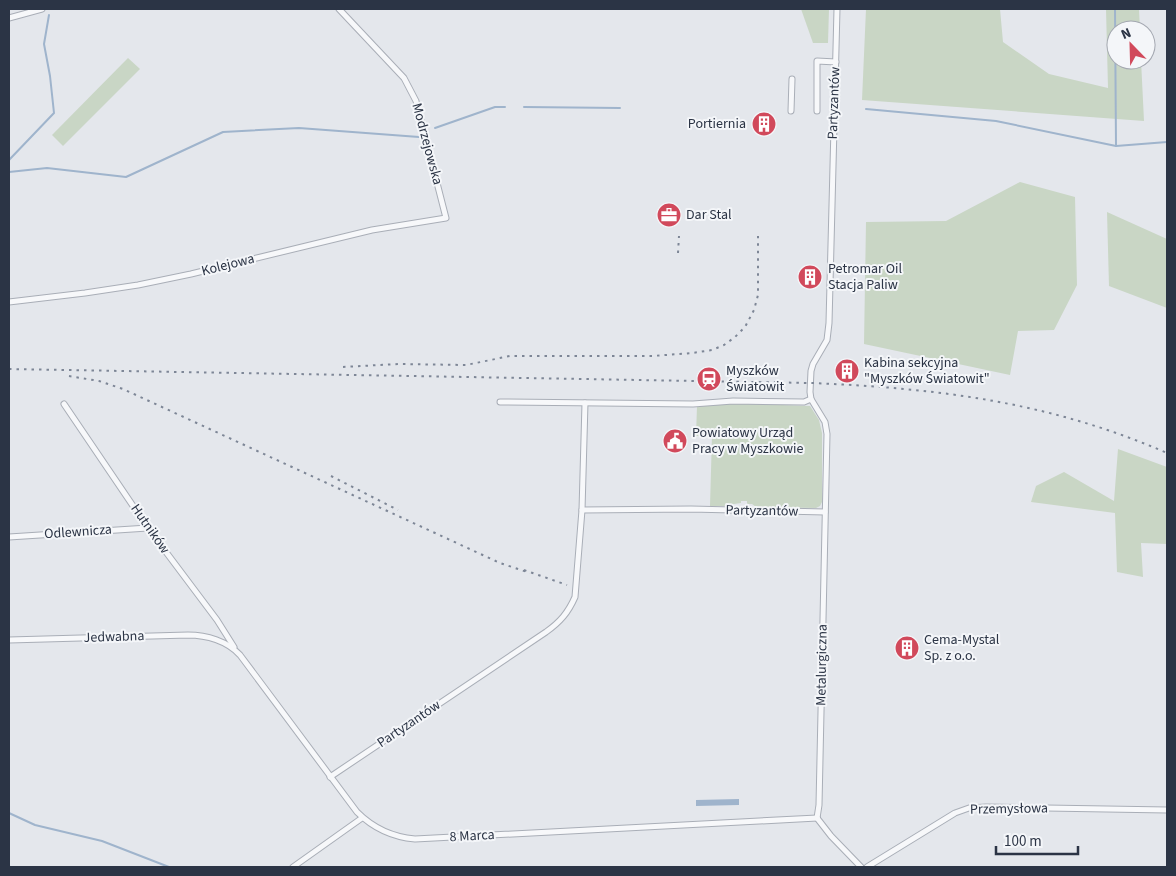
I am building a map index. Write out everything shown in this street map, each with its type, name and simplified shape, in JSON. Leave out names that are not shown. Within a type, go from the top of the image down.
[{"type":"street","points":[[9,18],[42,9]]},
{"type":"street","name":"Modrzejowska","points":[[339,9],[404,78],[411,90],[446,218]]},
{"type":"street","name":"Partyzantów","points":[[811,399],[813,364],[827,340],[830,323],[838,9]]},
{"type":"street","points":[[817,111],[818,61],[836,62]]},
{"type":"street","points":[[791,111],[792,79]]},
{"type":"street","name":"Kolejowa","points":[[9,302],[86,293],[145,283],[372,230],[446,218]]},
{"type":"street","points":[[500,402],[693,404],[733,401],[804,402],[811,399],[825,422],[827,434],[825,512]]},
{"type":"street","points":[[582,510],[585,403]]},
{"type":"street","name":"Hutników","points":[[64,404],[148,528],[211,612],[237,652]]},
{"type":"street","name":"Partyzantów","points":[[330,777],[560,622],[570,609],[575,598],[582,510],[691,509],[825,512]]},
{"type":"street","name":"Metalurgiczna","points":[[817,818],[819,805],[825,512]]},
{"type":"street","name":"Odlewnicza","points":[[9,537],[148,528]]},
{"type":"street","name":"Jedwabna","points":[[9,640],[188,635],[218,640]]},
{"type":"street","name":"8 Marca","points":[[218,640],[229,645],[237,652],[351,806],[362,818],[388,833],[416,839],[817,818]]},
{"type":"street","name":"Przemysłowa","points":[[867,867],[949,816],[969,808],[1167,810]]},
{"type":"street","points":[[293,867],[362,818]]},
{"type":"street","points":[[817,818],[831,836],[861,867]]},
{"type":"green space","points":[[801,9],[829,9],[828,43],[813,43]]},
{"type":"green space","points":[[866,9],[1000,9],[1003,42],[1049,74],[1108,88],[1108,70],[1141,70],[1144,121],[862,100]]},
{"type":"green space","points":[[1106,9],[1139,9],[1140,20],[1106,20]]},
{"type":"green space","points":[[128,58],[140,69],[63,146],[52,135]]},
{"type":"green space","points":[[1020,182],[1075,197],[1077,285],[1054,330],[1018,331],[1010,375],[864,344],[866,222],[946,221]]},
{"type":"green space","points":[[1107,212],[1167,239],[1167,308],[1109,286]]},
{"type":"green space","points":[[733,403],[810,406],[819,420],[822,433],[822,502],[820,506],[816,508],[756,507],[752,504],[747,504],[747,501],[741,501],[741,503],[731,506],[710,506],[712,436],[696,436],[697,406]]},
{"type":"green space","points":[[1118,449],[1167,467],[1167,544],[1141,543],[1143,577],[1117,572],[1115,513],[1031,502],[1036,486],[1064,472],[1114,501]]},
{"type":"water","points":[[739,799],[739,805],[696,806],[696,800]]},
{"type":"waterway","points":[[1115,9],[1116,146]]},
{"type":"waterway","points":[[9,160],[54,113],[44,44],[49,15]]},
{"type":"waterway","points":[[435,128],[495,107],[505,107]]},
{"type":"waterway","points":[[524,107],[620,108]]},
{"type":"waterway","points":[[866,109],[996,121],[1116,146],[1167,142]]},
{"type":"waterway","points":[[9,172],[47,168],[126,177],[223,132],[299,128],[419,137]]},
{"type":"waterway","points":[[9,813],[35,825],[102,841],[169,867]]},
{"type":"railway","points":[[678,253],[679,236]]},
{"type":"railway","points":[[343,367],[398,364],[466,365],[510,356],[652,356],[712,350],[724,345],[735,337],[745,327],[754,310],[758,295],[758,236]]},
{"type":"railway","points":[[9,369],[858,385],[948,394],[1036,410],[1080,421],[1167,453]]},
{"type":"railway","points":[[69,376],[99,381],[123,389],[500,563],[530,573]]},
{"type":"railway","points":[[331,476],[398,510]]},
{"type":"railway","points":[[524,570],[567,585]]},
{"type":"place","name":"Portiernia","points":[[764,124]]},
{"type":"place","name":"Dar Stal","points":[[669,215]]},
{"type":"place","name":"Petromar Oil Stacja Paliw","points":[[810,277]]},
{"type":"place","name":"Kabina sekcyjna \"Myszków Światowit\"","points":[[847,371]]},
{"type":"place","name":"Myszków Światowit","points":[[709,379]]},
{"type":"place","name":"Powiatowy Urząd Pracy w Myszkowie","points":[[675,441]]},
{"type":"place","name":"Cema-Mystal Sp. z o.o.","points":[[907,648]]}]
